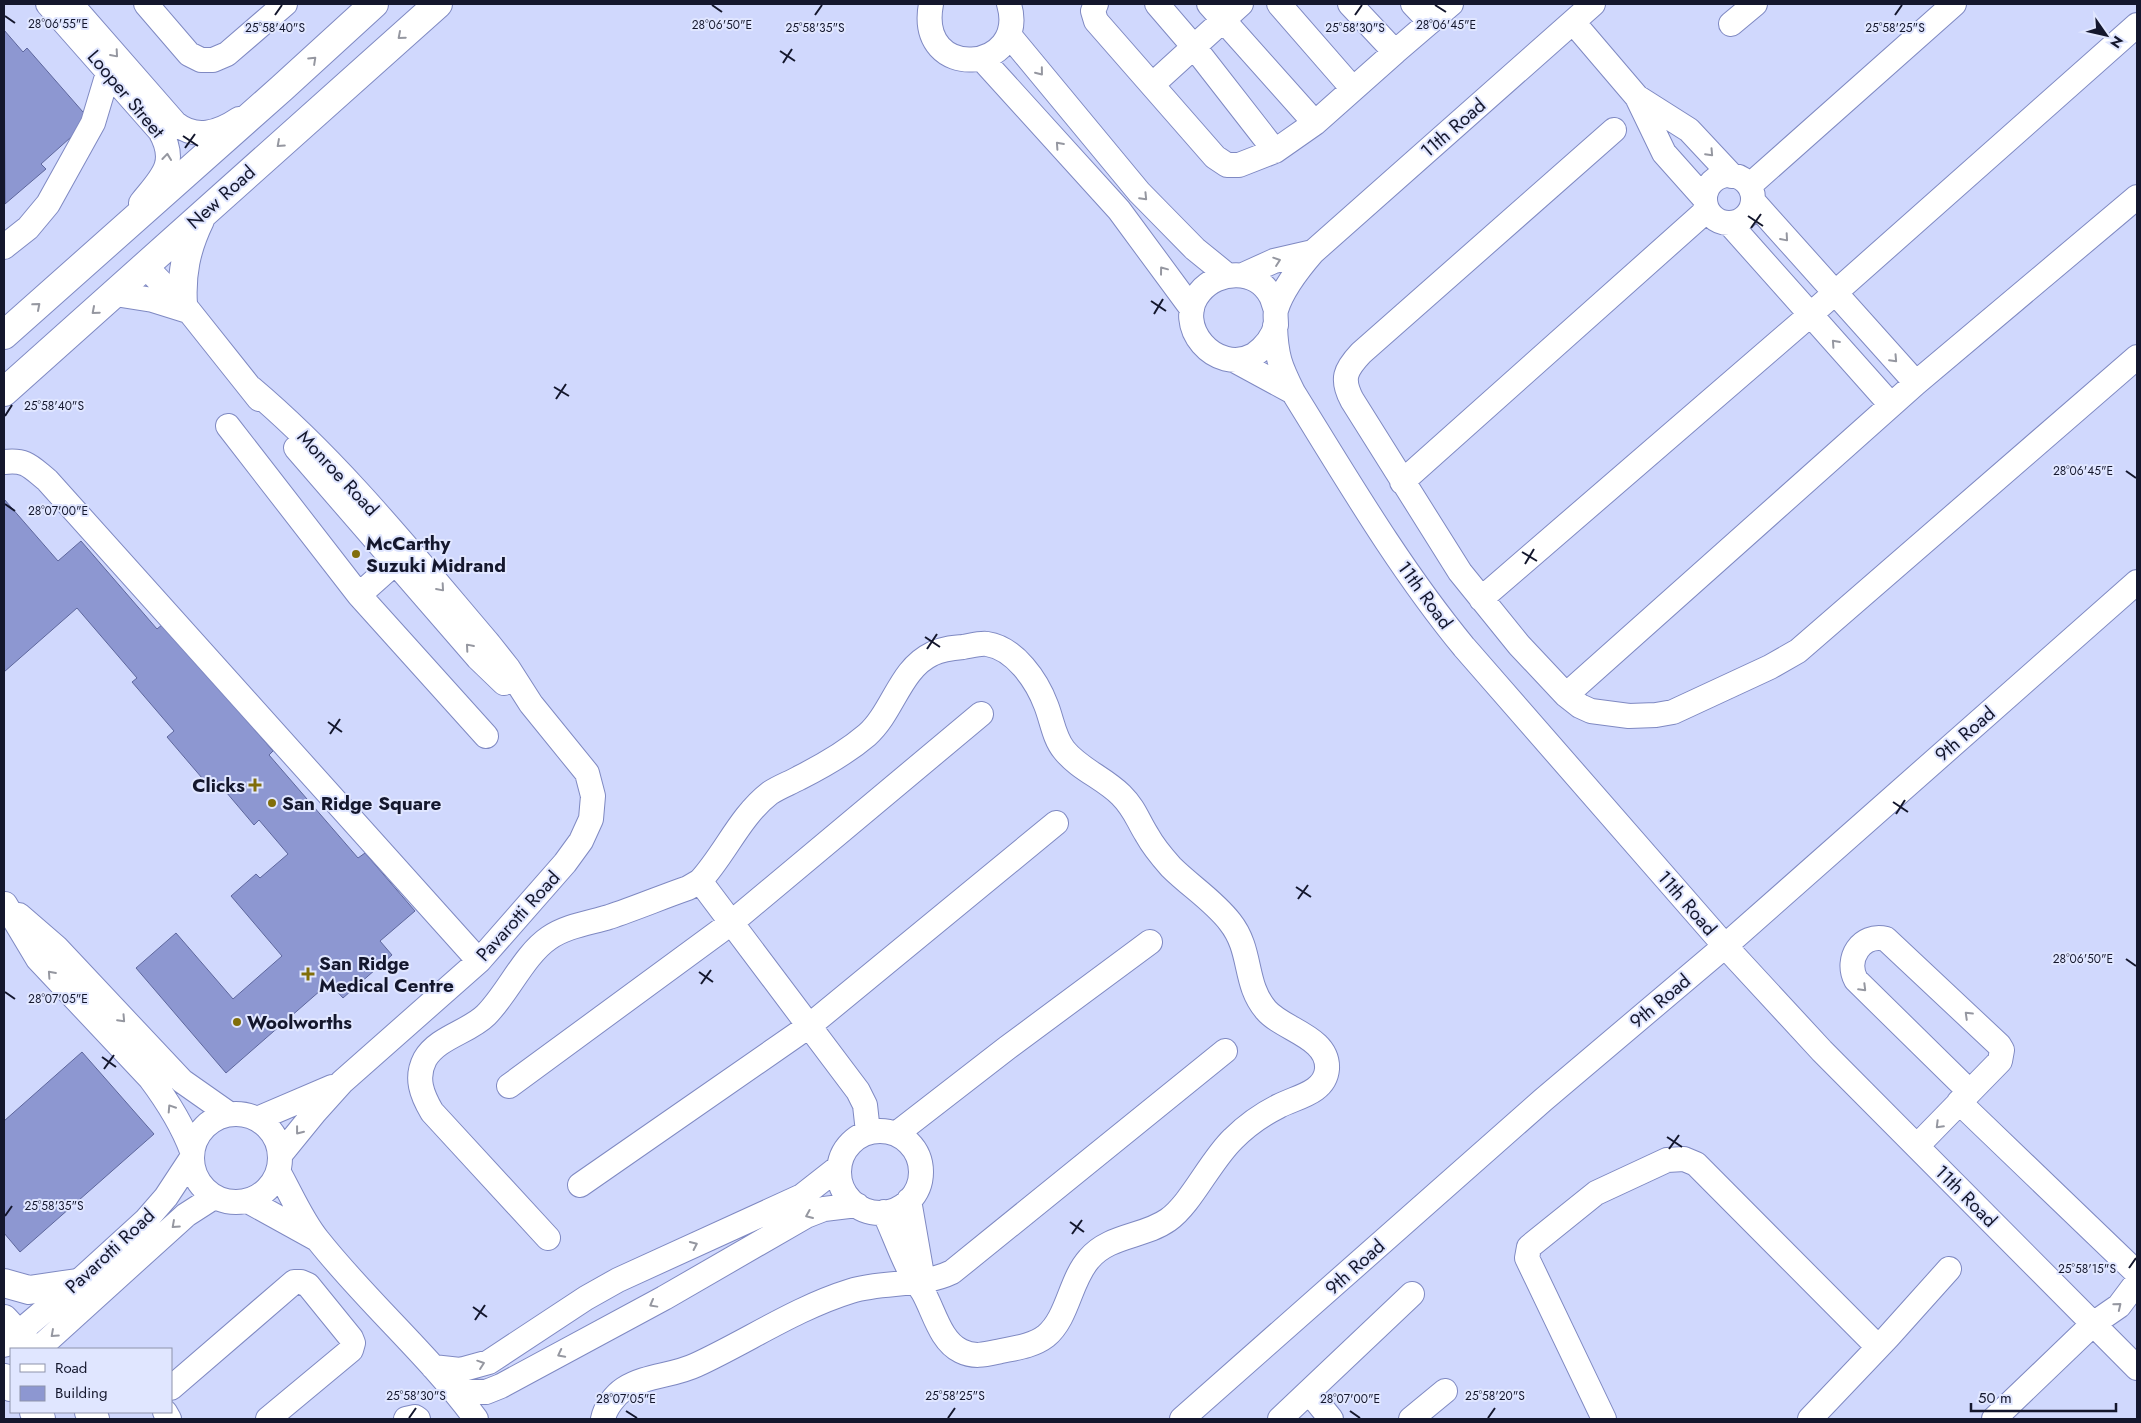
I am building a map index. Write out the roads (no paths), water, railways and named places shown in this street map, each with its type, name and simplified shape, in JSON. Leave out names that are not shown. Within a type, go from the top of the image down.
[{"type":"main road","points":[[4,335],[374,4]]},
{"type":"main road","name":"New Road","points":[[4,392],[438,4]]},
{"type":"main road","points":[[186,308],[182,282],[184,260],[191,239],[204,212]]},
{"type":"main road","points":[[70,277],[107,266],[145,266]]},
{"type":"main road","points":[[4,1284],[29,1290],[77,1283]]},
{"type":"street","name":"Looper Street","points":[[48,4],[148,118],[167,143],[169,152],[168,162],[163,174],[112,240]]},
{"type":"street","name":"Looper Street","points":[[71,4],[183,130],[203,134],[215,132],[228,126],[282,88]]},
{"type":"street","points":[[152,6],[189,54],[201,60],[213,60],[227,54],[284,4]]},
{"type":"street","points":[[1096,4],[1093,11],[1096,21],[1215,157],[1227,165],[1239,164],[1275,150],[1315,123],[1451,4]]},
{"type":"street","points":[[1157,4],[1194,47],[1275,150]]},
{"type":"street","points":[[1152,85],[1194,47],[1217,12],[1241,4]]},
{"type":"street","points":[[1279,4],[1354,89]]},
{"type":"street","points":[[1350,4],[1395,52]]},
{"type":"street","points":[[1413,4],[1430,22]]},
{"type":"street","name":"11th Road","points":[[1593,4],[1313,252],[1301,265],[1276,318],[1276,345],[1280,366],[1293,392],[1339,466],[1433,609],[1725,946],[1822,1050],[2137,1368]]},
{"type":"street","points":[[1731,24],[1755,4]]},
{"type":"street","points":[[1744,188],[1954,4]]},
{"type":"street","points":[[926,9],[933,39],[946,53],[963,60],[982,59],[998,50],[1013,15]]},
{"type":"street","points":[[1217,12],[1315,123]]},
{"type":"street","points":[[1013,15],[1139,192],[1200,254],[1235,275],[1259,282],[1270,294],[1276,318],[1268,343],[1253,355],[1234,360],[1216,356],[1201,344],[1192,328],[1192,309],[1198,293],[1211,281],[1235,275]]},
{"type":"street","points":[[1573,22],[1637,97],[1664,153],[1706,204],[1716,220],[1729,224],[1891,405]]},
{"type":"street","points":[[1481,599],[1810,315],[2137,25]]},
{"type":"street","points":[[982,59],[1119,210],[1192,309]]},
{"type":"street","points":[[4,247],[28,228],[48,204],[93,123],[108,73]]},
{"type":"street","points":[[1637,97],[1688,130],[1744,188],[1834,293],[1916,383]]},
{"type":"street","points":[[93,123],[110,111],[118,109],[134,111],[148,118]]},
{"type":"street","points":[[1614,130],[1351,363],[1345,376],[1346,388],[1402,482],[1460,572],[1519,645],[1566,695],[1591,711],[1629,716],[1673,712],[1784,660],[1798,651],[2137,357]]},
{"type":"street","points":[[1402,482],[1706,204],[1706,192],[1714,181],[1719,178],[1744,188],[1751,208],[1743,219],[1729,224]]},
{"type":"street","points":[[1566,695],[1916,383],[2137,197]]},
{"type":"street","name":"11th Road","points":[[1235,275],[1274,261],[1313,252]]},
{"type":"street","name":"Monroe Road","points":[[145,266],[186,308],[251,388],[301,454],[402,556],[478,658],[531,704],[587,773],[593,796],[591,819]]},
{"type":"street","points":[[115,294],[186,308]]},
{"type":"street","name":"11th Road","points":[[1234,360],[1293,392]]},
{"type":"street","points":[[228,426],[359,595],[486,736]]},
{"type":"street","points":[[4,462],[16,461],[28,464],[47,480],[478,961]]},
{"type":"street","points":[[359,595],[402,556]]},
{"type":"street","name":"9th Road","points":[[1182,1419],[1543,1100],[1725,946],[2134,591]]},
{"type":"street","points":[[548,1238],[432,1112],[420,1087],[421,1073],[426,1059],[448,1039],[471,1028],[485,1016],[497,1004],[537,949],[549,938],[579,925],[688,888],[700,881],[750,813],[771,793],[850,748],[871,731],[886,713],[909,674],[930,654],[986,644],[1004,650],[1018,662],[1033,680],[1045,701],[1064,750],[1118,791],[1136,810],[1147,836],[1170,865],[1230,921],[1246,951],[1251,984],[1268,1013],[1316,1043],[1324,1053],[1327,1073],[1322,1082],[1313,1091],[1279,1105],[1232,1139],[1215,1159],[1177,1212],[1166,1222],[1124,1237],[1105,1246],[1090,1257],[1078,1274],[1057,1322],[1048,1335],[1031,1345],[977,1356],[965,1354],[955,1348],[946,1338],[920,1283],[909,1270],[884,1212]]},
{"type":"street","points":[[510,1086],[731,923],[982,714]]},
{"type":"street","name":"Pavarotti Road","points":[[279,1163],[306,1122],[342,1082],[478,961],[565,863],[581,841],[591,819]]},
{"type":"street","points":[[580,1185],[808,1026],[1056,823]]},
{"type":"street","points":[[700,881],[863,1099],[868,1132]]},
{"type":"street","points":[[4,904],[56,947],[182,1082],[229,1114]]},
{"type":"street","points":[[4,904],[38,959],[150,1078],[166,1099],[178,1118],[192,1155]]},
{"type":"street","points":[[1917,1146],[1964,1097],[2000,1061],[2002,1050],[1999,1045],[1886,939],[1878,937],[1860,945],[1852,958],[1851,971],[1856,980],[1964,1097],[2137,1273]]},
{"type":"street","points":[[896,1134],[1007,1048],[1150,942]]},
{"type":"street","points":[[603,1419],[603,1414],[618,1394],[636,1383],[695,1366],[767,1328],[844,1294],[876,1286],[920,1283],[946,1274],[962,1265],[1225,1051]]},
{"type":"street","name":"Pavarotti Road","points":[[257,1119],[342,1082]]},
{"type":"street","points":[[279,1163],[272,1184],[261,1194],[237,1203],[214,1197],[198,1181],[193,1171],[192,1155],[196,1138],[205,1127],[216,1119],[229,1114],[257,1119],[268,1128],[276,1141],[279,1163],[316,1238],[454,1390],[476,1419]]},
{"type":"street","points":[[882,1131],[896,1134],[905,1140],[918,1158],[920,1180],[916,1190],[902,1206],[884,1212],[865,1210],[857,1205],[843,1189],[840,1178],[839,1167],[842,1156],[848,1146],[868,1132],[882,1131]]},
{"type":"street","name":"Pavarotti Road","points":[[19,1339],[146,1220],[166,1197],[192,1155]]},
{"type":"street","points":[[1604,1419],[1527,1258],[1527,1252],[1529,1247],[1596,1193],[1668,1160],[1684,1159],[1696,1164],[1878,1347]]},
{"type":"street","points":[[433,1367],[460,1370],[489,1362],[586,1298],[618,1280],[802,1196],[839,1167]]},
{"type":"street","name":"Pavarotti Road","points":[[19,1339],[186,1215],[214,1197]]},
{"type":"street","points":[[248,1200],[316,1238]]},
{"type":"street","points":[[909,1200],[920,1283]]},
{"type":"street","points":[[454,1390],[486,1392],[501,1386],[604,1331],[806,1216],[824,1210],[857,1205]]},
{"type":"street","points":[[668,1257],[683,1286]]},
{"type":"street","points":[[1810,1419],[1949,1269]]},
{"type":"street","points":[[172,1387],[294,1282],[301,1282],[308,1285],[353,1343],[351,1350],[268,1419]]},
{"type":"street","points":[[1994,1419],[2093,1324],[2119,1306],[2137,1282]]},
{"type":"street","points":[[1280,1419],[1412,1294]]},
{"type":"street","points":[[586,1298],[604,1331]]},
{"type":"street","points":[[516,1345],[531,1369]]},
{"type":"street","points":[[1411,1419],[1445,1391]]},
{"type":"street","points":[[1309,1392],[1331,1419]]},
{"type":"street","points":[[406,1419],[415,1417],[418,1419]]},
{"type":"place","name":"McCarthy Suzuki Midrand","points":[[356,554]]},
{"type":"place","name":"Clicks","points":[[255,785]]},
{"type":"place","name":"San Ridge Square","points":[[272,803]]},
{"type":"place","name":"San Ridge Medical Centre","points":[[308,974]]},
{"type":"place","name":"Woolworths","points":[[237,1022]]}]
